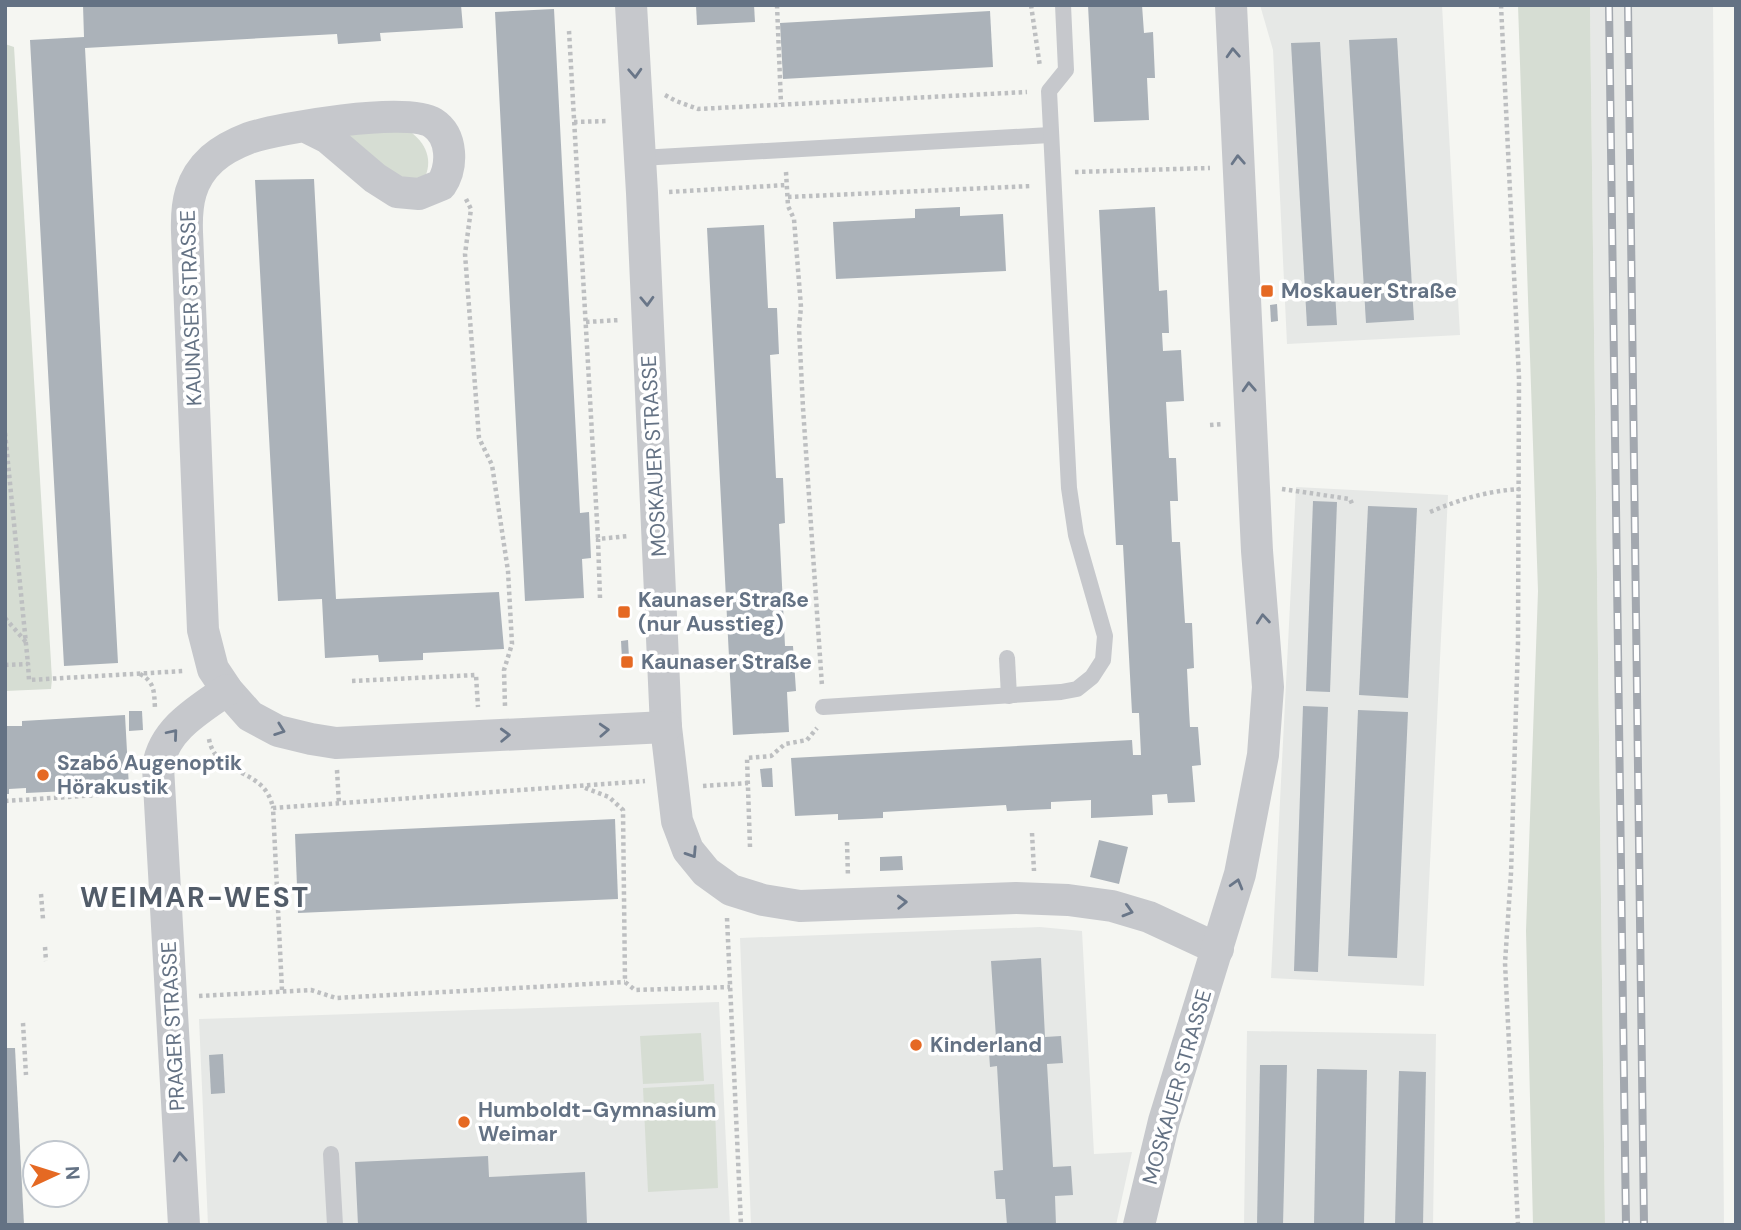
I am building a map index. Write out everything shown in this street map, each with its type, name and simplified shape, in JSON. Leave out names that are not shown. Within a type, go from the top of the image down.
[{"type":"street","name":"MOSKAUER STRASSE","points":[[631,5],[666,727],[677,821],[688,850],[706,873],[731,890],[763,900],[800,906],[1016,898],[1068,900],[1112,906],[1149,916],[1218,949]]},
{"type":"street","name":"MOSKAUER STRASSE","points":[[1139,1225],[1164,1121],[1240,874],[1264,741],[1268,687],[1254,481],[1231,5]]},
{"type":"street","name":"KAUNASER STRASSE","points":[[306,127],[250,138],[230,147],[212,159],[197,175],[189,192],[187,232],[203,630],[213,669],[250,716],[278,731],[335,743],[666,727]]},
{"type":"street","name":"PRAGER STRASSE","points":[[184,1225],[170,998],[163,822],[159,792],[160,752],[175,731],[200,708],[227,690]]},
{"type":"lane","points":[[823,707],[1061,692],[1077,688],[1092,677],[1103,660],[1105,636],[1076,535],[1069,488],[1049,91],[1066,70],[1063,5]]},
{"type":"lane","points":[[640,159],[1050,135]]},
{"type":"lane","points":[[1007,658],[1009,696]]},
{"type":"lane","points":[[331,1154],[335,1225]]},
{"type":"path","points":[[777,5],[781,104]]},
{"type":"path","points":[[635,76],[676,102],[698,109],[1049,91],[1039,65],[1031,5]]},
{"type":"path","points":[[1501,5],[1516,274],[1520,489],[1511,873],[1505,963],[1518,1225]]},
{"type":"path","points":[[569,31],[600,598]]},
{"type":"path","points":[[788,197],[1238,167]]},
{"type":"path","points":[[642,193],[787,185],[788,206],[794,219],[801,307],[799,328],[803,408],[823,707],[821,724],[807,740],[785,744],[771,757],[747,758],[750,847]]},
{"type":"path","points":[[463,196],[471,209],[465,254],[479,438],[492,465],[508,571],[512,644],[504,670],[493,736]]},
{"type":"path","points":[[5,433],[29,680],[170,672]]},
{"type":"path","points":[[1254,481],[1275,488],[1350,499],[1353,506]]},
{"type":"path","points":[[1430,512],[1464,498],[1494,490],[1520,489]]},
{"type":"path","points":[[598,539],[630,536]]},
{"type":"path","points":[[5,618],[27,643]]},
{"type":"path","points":[[5,665],[28,664]]},
{"type":"path","points":[[352,681],[476,675],[493,736]]},
{"type":"path","points":[[200,708],[212,752],[226,765],[255,779],[271,797],[282,990]]},
{"type":"path","points":[[337,768],[339,804]]},
{"type":"path","points":[[273,808],[581,786],[748,783]]},
{"type":"path","points":[[581,786],[609,797],[623,810],[625,982]]},
{"type":"path","points":[[5,801],[159,792]]},
{"type":"path","points":[[731,890],[726,911],[741,1225]]},
{"type":"path","points":[[41,894],[43,919]]},
{"type":"path","points":[[45,947],[46,961]]},
{"type":"path","points":[[170,998],[311,989],[336,998],[625,982],[635,990],[730,987]]},
{"type":"path","points":[[23,1023],[26,1075]]},
{"type":"shaded area","points":[[1260,5],[1442,5],[1460,335],[1287,344],[1273,50]]},
{"type":"shaded area","points":[[1518,5],[1590,5],[1605,1225],[1533,1225],[1526,931],[1538,591]]},
{"type":"shaded area","points":[[1590,5],[1713,5],[1724,1225],[1605,1225]]},
{"type":"shaded area","points":[[5,44],[14,47],[52,679],[51,689],[5,691]]},
{"type":"shaded area","points":[[406,129],[425,149],[428,162],[425,177],[400,180],[344,134]]},
{"type":"shaded area","points":[[1296,487],[1448,495],[1424,986],[1271,978]]},
{"type":"shaded area","name":"Kinderland","points":[[1040,927],[1082,931],[1094,1154],[1132,1152],[1116,1225],[751,1225],[740,938]]},
{"type":"shaded area","name":"Humboldt-Gymnasium Weimar","points":[[719,1002],[730,1225],[208,1225],[199,1019]]},
{"type":"shaded area","points":[[1247,1031],[1436,1034],[1433,1225],[1244,1225]]},
{"type":"shaded area","points":[[701,1033],[704,1081],[643,1084],[640,1036]]},
{"type":"shaded area","points":[[714,1084],[718,1188],[648,1192],[643,1088]]},
{"type":"building","points":[[83,5],[461,5],[463,28],[380,33],[381,41],[338,44],[337,34],[85,48],[118,663],[64,666],[30,40],[84,37]]},
{"type":"building","points":[[696,5],[754,5],[755,22],[697,25]]},
{"type":"building","points":[[1088,5],[1142,5],[1144,33],[1153,32],[1155,78],[1147,78],[1149,120],[1094,122]]},
{"type":"building","points":[[554,9],[580,513],[589,512],[591,558],[582,559],[584,598],[525,601],[495,12]]},
{"type":"building","points":[[990,11],[993,67],[783,79],[780,23]]},
{"type":"building","points":[[1397,38],[1414,320],[1366,323],[1349,40]]},
{"type":"building","points":[[1320,42],[1337,325],[1307,326],[1291,43]]},
{"type":"building","points":[[314,179],[336,599],[499,592],[504,649],[423,653],[423,660],[379,662],[378,655],[325,658],[322,599],[278,601],[255,180]]},
{"type":"building","points":[[960,207],[960,216],[1003,214],[1006,271],[836,279],[833,222],[915,218],[915,209]]},
{"type":"building","points":[[1155,207],[1159,291],[1167,290],[1169,333],[1162,333],[1163,351],[1181,350],[1184,401],[1166,402],[1169,458],[1176,458],[1178,501],[1170,501],[1172,542],[1180,542],[1185,623],[1192,623],[1194,668],[1187,669],[1190,727],[1198,727],[1201,765],[1192,766],[1195,802],[1168,803],[1167,794],[1152,795],[1153,815],[1091,818],[1091,800],[1051,802],[1051,809],[1007,811],[1006,805],[883,812],[883,818],[838,820],[838,814],[795,816],[791,758],[1132,740],[1133,755],[1141,755],[1139,713],[1132,713],[1123,545],[1116,545],[1099,210]]},
{"type":"building","points":[[764,225],[768,308],[777,308],[779,354],[770,355],[776,478],[783,478],[785,523],[779,524],[785,646],[793,646],[796,691],[787,692],[789,732],[733,735],[707,228]]},
{"type":"building","points":[[1277,304],[1278,321],[1271,322],[1270,305]]},
{"type":"building","points":[[1313,501],[1337,502],[1330,692],[1306,691]]},
{"type":"building","points":[[1368,506],[1417,508],[1408,698],[1359,695]]},
{"type":"building","points":[[628,640],[629,658],[622,659],[621,641]]},
{"type":"building","points":[[1303,706],[1328,707],[1318,972],[1294,971]]},
{"type":"building","points":[[1358,710],[1408,712],[1397,958],[1348,956]]},
{"type":"building","points":[[129,711],[142,711],[143,730],[129,731]]},
{"type":"building","points":[[125,715],[129,788],[26,793],[26,788],[9,789],[9,794],[5,794],[5,726],[22,726],[22,721]]},
{"type":"building","points":[[772,768],[773,787],[762,787],[760,769]]},
{"type":"building","points":[[615,819],[618,899],[298,913],[295,834]]},
{"type":"building","points":[[1099,840],[1128,847],[1119,884],[1090,877]]},
{"type":"building","points":[[902,856],[903,870],[880,871],[880,857]]},
{"type":"building","points":[[1041,958],[1045,1037],[1061,1036],[1063,1063],[1047,1064],[1053,1167],[1071,1166],[1073,1195],[1055,1196],[1056,1225],[1007,1225],[1005,1199],[996,1199],[994,1171],[1003,1170],[997,1066],[990,1067],[988,1038],[996,1038],[991,961]]},
{"type":"building","points":[[5,1048],[15,1048],[21,1209],[23,1209],[24,1225],[5,1225]]},
{"type":"building","points":[[223,1054],[225,1093],[211,1094],[209,1055]]},
{"type":"building","points":[[1260,1065],[1287,1065],[1283,1225],[1257,1225]]},
{"type":"building","points":[[1317,1069],[1367,1070],[1364,1225],[1314,1225]]},
{"type":"building","points":[[1399,1071],[1426,1072],[1423,1225],[1395,1225]]},
{"type":"building","points":[[488,1156],[489,1177],[585,1172],[587,1225],[358,1225],[355,1162]]},
{"type":"railway","points":[[1609,5],[1626,1225]]},
{"type":"railway","points":[[1628,5],[1644,1225]]},
{"type":"place","name":"Moskauer Straße","points":[[1267,291]]},
{"type":"place","name":"Kaunaser Straße (nur Ausstieg)","points":[[624,612]]},
{"type":"place","name":"Kaunaser Straße","points":[[627,662]]},
{"type":"place","name":"Szabó Augenoptik Hörakustik","points":[[43,775]]},
{"type":"place","name":"Kinderland","points":[[916,1045]]},
{"type":"place","name":"Humboldt-Gymnasium Weimar","points":[[464,1122]]},
{"type":"district","name":"WEIMAR-WEST","points":[[195,897]]}]
